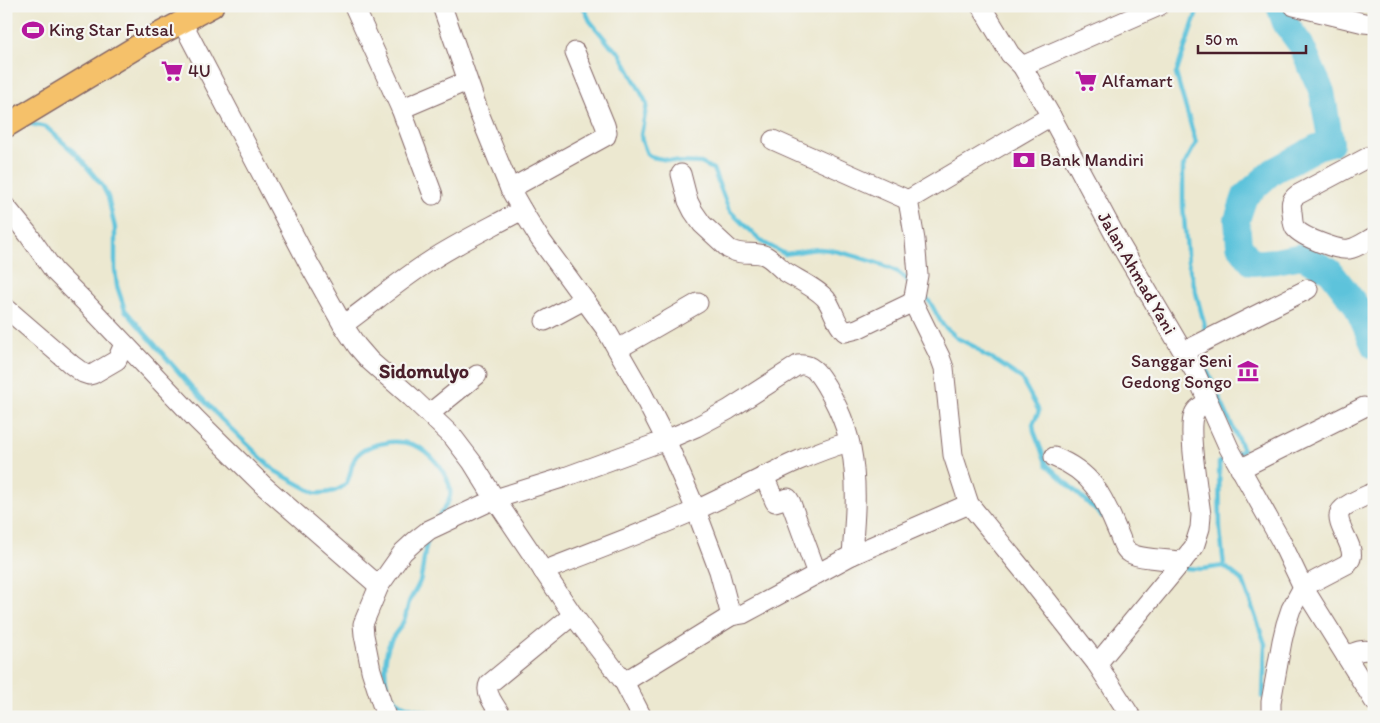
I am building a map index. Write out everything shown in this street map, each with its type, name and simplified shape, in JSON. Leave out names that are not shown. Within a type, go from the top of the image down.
[{"type":"main road","points":[[6,126],[150,39],[212,6]]},
{"type":"street","points":[[354,6],[401,109],[433,195]]},
{"type":"street","points":[[442,6],[467,81],[510,189],[522,210],[605,328],[640,389],[666,440],[696,510],[719,571],[732,616]]},
{"type":"street","name":"Jalan Ahmad Yani","points":[[981,6],[1010,54],[1022,66],[1118,241],[1193,347],[1195,372],[1235,459],[1281,541],[1303,587],[1374,701]]},
{"type":"street","points":[[1022,66],[1159,6]]},
{"type":"street","points":[[1294,6],[1369,24],[1374,6]]},
{"type":"street","points":[[182,22],[343,325],[370,361],[453,437],[472,462],[494,499],[573,615],[624,682],[642,717]]},
{"type":"street","points":[[510,189],[603,138],[606,134],[605,125],[575,52]]},
{"type":"street","points":[[401,109],[467,81]]},
{"type":"street","points":[[908,200],[1051,116]]},
{"type":"street","points":[[773,140],[908,200]]},
{"type":"street","points":[[1374,154],[1294,197],[1291,204],[1294,224],[1303,235],[1340,249],[1351,249],[1374,238]]},
{"type":"street","points":[[681,174],[688,201],[702,224],[733,252],[767,256],[784,270],[802,281],[825,299],[840,327],[845,332],[857,329],[913,302]]},
{"type":"street","points":[[908,200],[915,240],[918,275],[913,302],[944,368],[953,455],[969,504],[1097,664],[1131,717]]},
{"type":"street","points":[[6,207],[54,271],[196,419],[264,486],[379,586]]},
{"type":"street","points":[[343,325],[429,262],[522,210]]},
{"type":"street","points":[[1193,347],[1308,290]]},
{"type":"street","points":[[545,321],[584,300]]},
{"type":"street","points":[[618,348],[698,303]]},
{"type":"street","points":[[7,309],[72,365],[89,375],[96,373],[117,360],[124,344]]},
{"type":"street","points":[[386,717],[370,670],[363,624],[379,586],[403,552],[429,530],[494,499],[562,478],[696,427],[728,410],[798,365],[806,365],[813,368],[821,377],[839,410],[849,442],[855,486],[852,555]]},
{"type":"street","points":[[429,414],[477,375]]},
{"type":"street","points":[[1097,664],[1194,547],[1200,528],[1201,516],[1192,439],[1193,415],[1197,409],[1208,402]]},
{"type":"street","points":[[1235,459],[1364,406]]},
{"type":"street","points":[[543,571],[696,510],[764,476],[827,448],[849,442]]},
{"type":"street","points":[[1054,457],[1079,471],[1098,490],[1125,548],[1130,554],[1180,565]]},
{"type":"street","points":[[764,476],[775,502],[788,498],[791,502],[818,574]]},
{"type":"street","points":[[1271,717],[1271,702],[1286,624],[1291,609],[1303,587],[1347,564],[1351,559],[1352,553],[1339,519],[1340,512],[1345,507],[1374,492]]},
{"type":"street","points":[[624,682],[732,616],[743,614],[852,555],[969,504]]},
{"type":"street","points":[[502,717],[488,694],[487,687],[489,684],[573,615]]},
{"type":"street","points":[[1346,656],[1362,650],[1374,652]]},
{"type":"waterway","points":[[583,6],[590,21],[609,44],[620,53],[647,104],[641,135],[647,154],[652,157],[678,162],[701,163],[713,169],[729,210],[764,243],[785,254],[815,249],[838,252],[891,268],[900,273],[910,283]]},
{"type":"waterway","points":[[1199,6],[1176,74],[1196,143],[1183,167],[1183,207],[1188,262],[1205,327],[1203,335]]},
{"type":"waterway","points":[[1279,6],[1285,23],[1301,45],[1322,92],[1331,143],[1317,147],[1273,171],[1245,196],[1237,220],[1239,245],[1252,263],[1302,256],[1330,271],[1356,305],[1374,346]]},
{"type":"waterway","points":[[26,123],[46,127],[76,154],[102,185],[108,197],[115,228],[117,286],[125,310],[221,419],[275,471],[315,493],[329,492],[343,487],[349,478],[355,459],[368,448],[395,442],[408,443],[418,447],[432,458],[448,481],[450,496],[437,519]]},
{"type":"waterway","points":[[920,291],[930,302],[942,324],[957,338],[975,347],[984,355],[1021,378],[1039,411],[1033,424],[1034,431],[1047,465],[1102,516]]},
{"type":"waterway","points":[[1200,350],[1199,353],[1243,450],[1236,454]]},
{"type":"waterway","points":[[1229,457],[1219,463],[1220,530],[1224,566],[1243,581],[1265,644],[1263,697]]},
{"type":"waterway","points":[[428,540],[420,581],[409,602],[403,622],[389,646],[385,677],[389,691],[396,701],[408,707],[441,717]]},
{"type":"waterway","points":[[1185,568],[1202,569],[1224,566]]},
{"type":"place","name":"King Star Futsal","points":[[33,30]]},
{"type":"place","name":"4U","points":[[172,71]]},
{"type":"place","name":"Alfamart","points":[[1086,81]]},
{"type":"place","name":"Bank Mandiri","points":[[1024,160]]},
{"type":"place","name":"Sanggar Seni Gedong Songo","points":[[1248,371]]},
{"type":"district","name":"Sidomulyo","points":[[424,371]]}]
